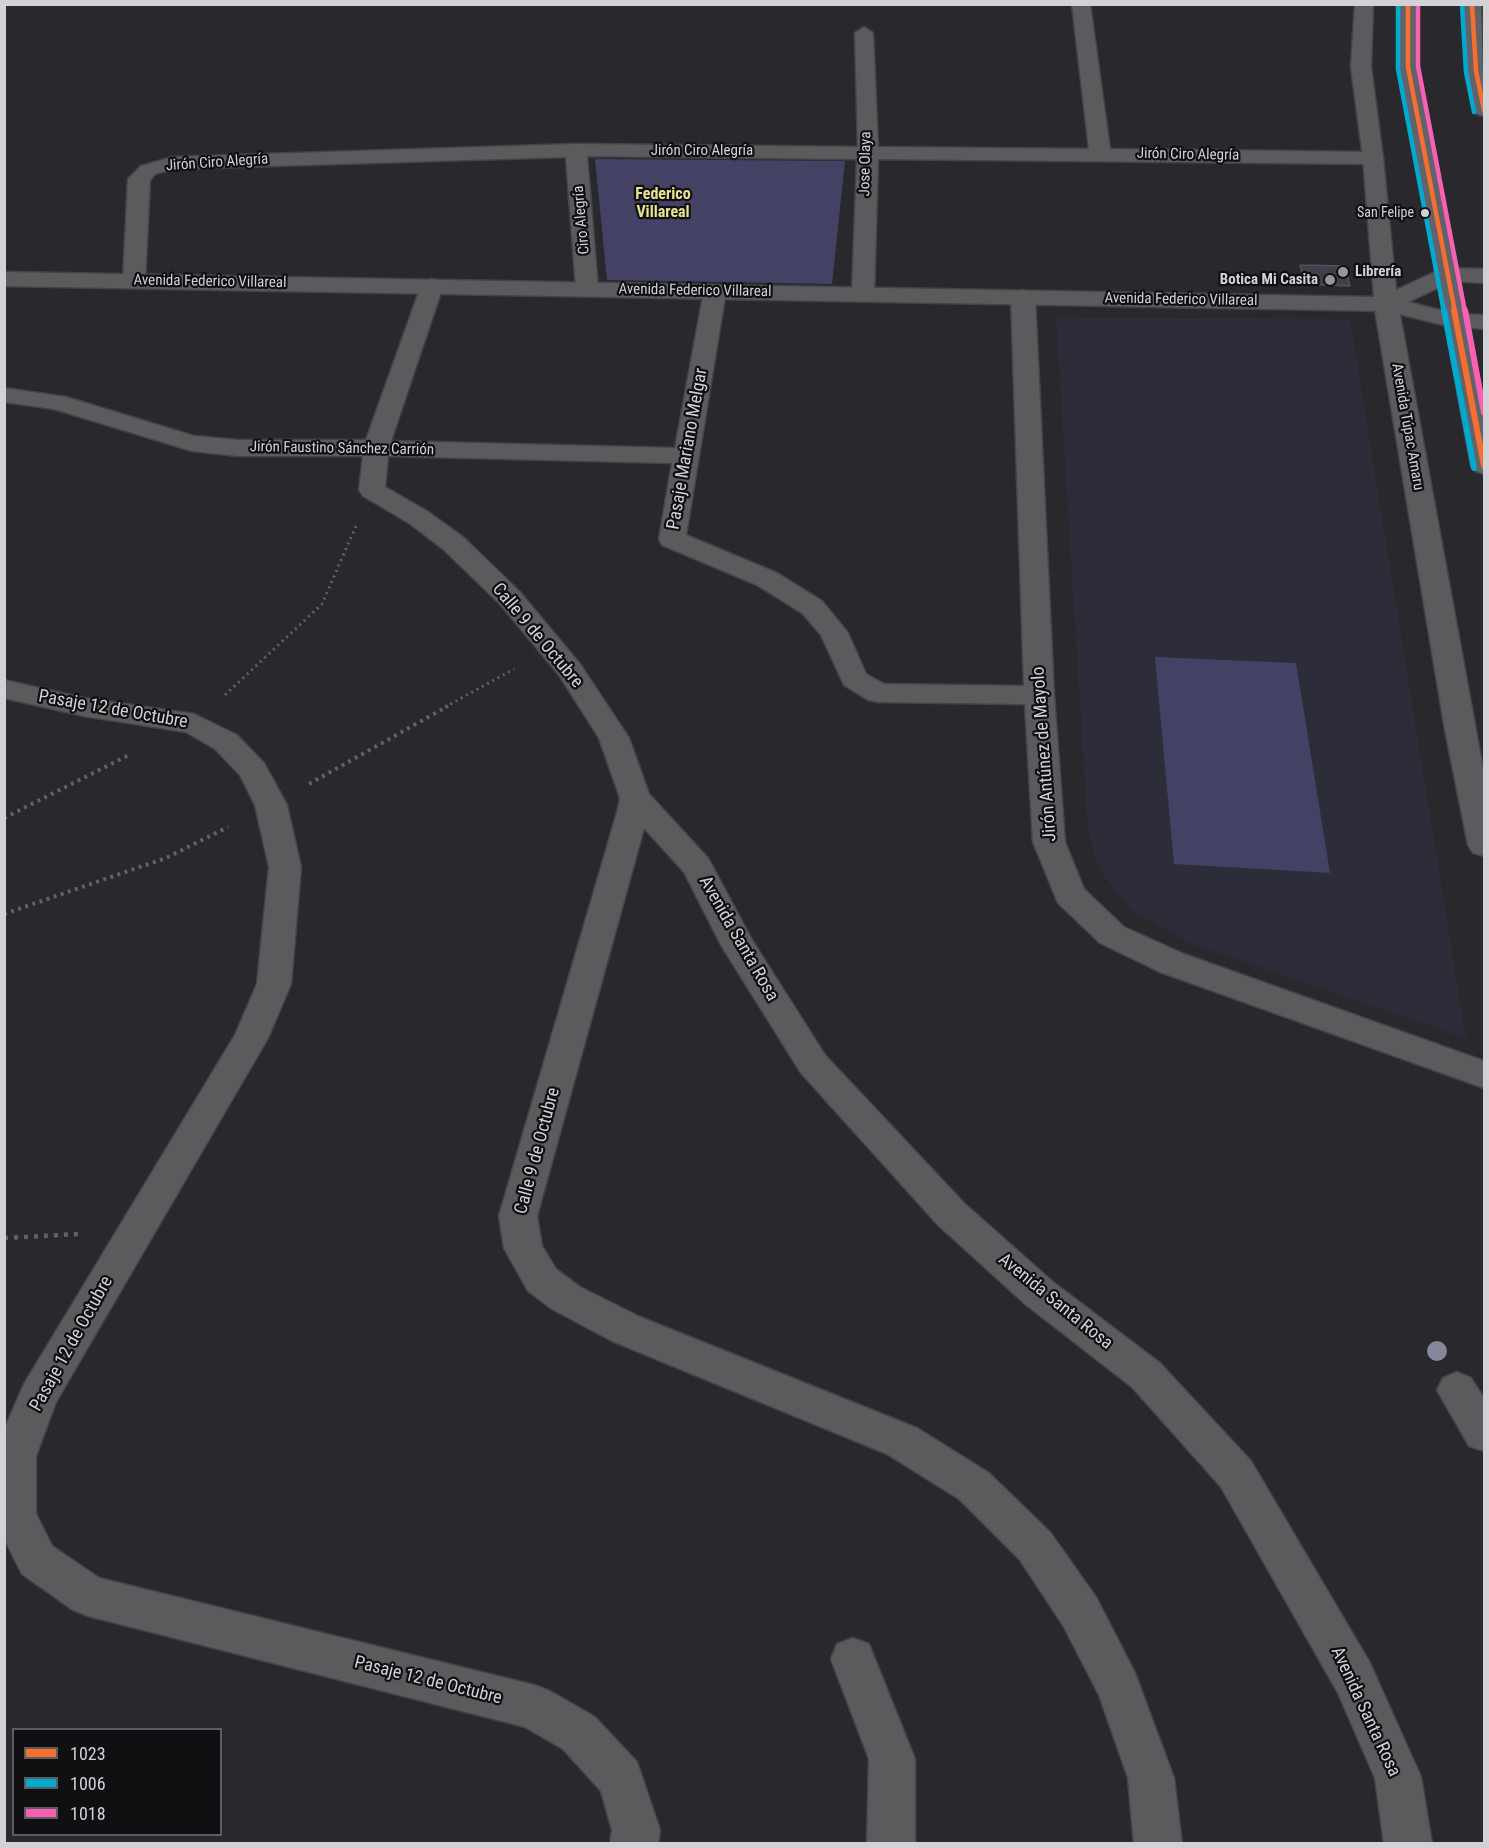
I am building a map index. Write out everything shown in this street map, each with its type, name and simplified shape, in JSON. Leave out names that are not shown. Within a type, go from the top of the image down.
[{"type":"highway","points":[[1408,4],[1408,67],[1485,466]]},
{"type":"highway","points":[[1472,4],[1485,110]]},
{"type":"street","points":[[1081,4],[1100,154]]},
{"type":"street","name":"Avenida Túpac Amaru","points":[[1364,4],[1361,67],[1373,158],[1386,304],[1458,719],[1485,845]]},
{"type":"street","name":"Jose Olaya","points":[[863,294],[868,152],[864,33]]},
{"type":"street","name":"Jirón Ciro Alegría","points":[[134,281],[138,179],[148,170],[174,163],[576,150],[1373,158]]},
{"type":"street","name":"Ciro Alegría","points":[[576,150],[587,289]]},
{"type":"street","points":[[1447,275],[1485,276]]},
{"type":"street","name":"Avenida Federico Villareal","points":[[1386,304],[1447,275]]},
{"type":"street","name":"Avenida Federico Villareal","points":[[4,279],[1386,304],[1456,321],[1485,322]]},
{"type":"street","points":[[372,490],[376,448],[432,286]]},
{"type":"street","name":"Pasaje Mariano Melgar","points":[[716,291],[672,539],[767,579],[812,607],[834,633],[854,679],[878,693],[1040,694]]},
{"type":"street","name":"Jirón Antúnez de Mayolo","points":[[1023,297],[1040,694],[1049,842],[1070,895],[1113,935],[1172,963],[1485,1075]]},
{"type":"street","name":"Jirón Faustino Sánchez Carrión","points":[[4,395],[57,402],[192,443],[238,448],[376,448],[686,456]]},
{"type":"street","name":"Calle 9 de Octubre","points":[[372,490],[418,517],[453,543],[517,607],[570,670],[614,738],[635,798],[634,809],[519,1216],[523,1248],[542,1280],[566,1298],[626,1329],[902,1441],[974,1486],[1035,1546],[1080,1612],[1119,1688],[1151,1778],[1158,1844]]},
{"type":"street","name":"Pasaje 12 de Octubre","points":[[4,689],[84,708],[194,724],[226,742],[253,770],[271,805],[285,867],[274,984],[251,1038],[38,1396],[15,1456],[15,1515],[37,1560],[88,1596],[534,1707],[579,1733],[621,1778],[636,1830],[634,1844]]},
{"type":"street","name":"Avenida Santa Rosa","points":[[635,798],[696,866],[738,945],[813,1064],[951,1214],[1039,1293],[1146,1376],[1236,1474],[1354,1678],[1398,1777],[1408,1844]]},
{"type":"street","points":[[1457,1390],[1485,1433]]},
{"type":"street","points":[[853,1659],[892,1759],[891,1844]]},
{"type":"path","points":[[4,818],[194,724],[322,604],[372,490]]},
{"type":"path","points":[[4,1238],[136,1231]]},
{"type":"shaded area","points":[[595,159],[845,161],[832,284],[607,280]]},
{"type":"shaded area","points":[[1056,317],[1350,319],[1466,1038],[1190,943],[1133,911],[1100,871],[1088,833]]},
{"type":"shaded area","points":[[1155,657],[1296,663],[1330,873],[1174,864]]},
{"type":"building","points":[[1300,265],[1345,266],[1350,286],[1305,284]]},
{"type":"transit line","name":"1006","points":[[1398,4],[1398,69],[1474,468]]},
{"type":"transit line","name":"1023","points":[[1408,4],[1408,67],[1484,466]]},
{"type":"transit line","name":"1018","points":[[1418,4],[1418,66],[1484,413]]},
{"type":"transit line","name":"1023","points":[[1472,4],[1476,71],[1484,110]]},
{"type":"transit line","name":"1006","points":[[1462,5],[1466,72],[1474,112]]},
{"type":"place","name":"San Felipe","points":[[1425,213]]},
{"type":"place","name":"Librería","points":[[1343,272]]},
{"type":"place","name":"Botica Mi Casita","points":[[1330,280]]},
{"type":"district","name":"Federico Villareal","points":[[663,204]]}]
